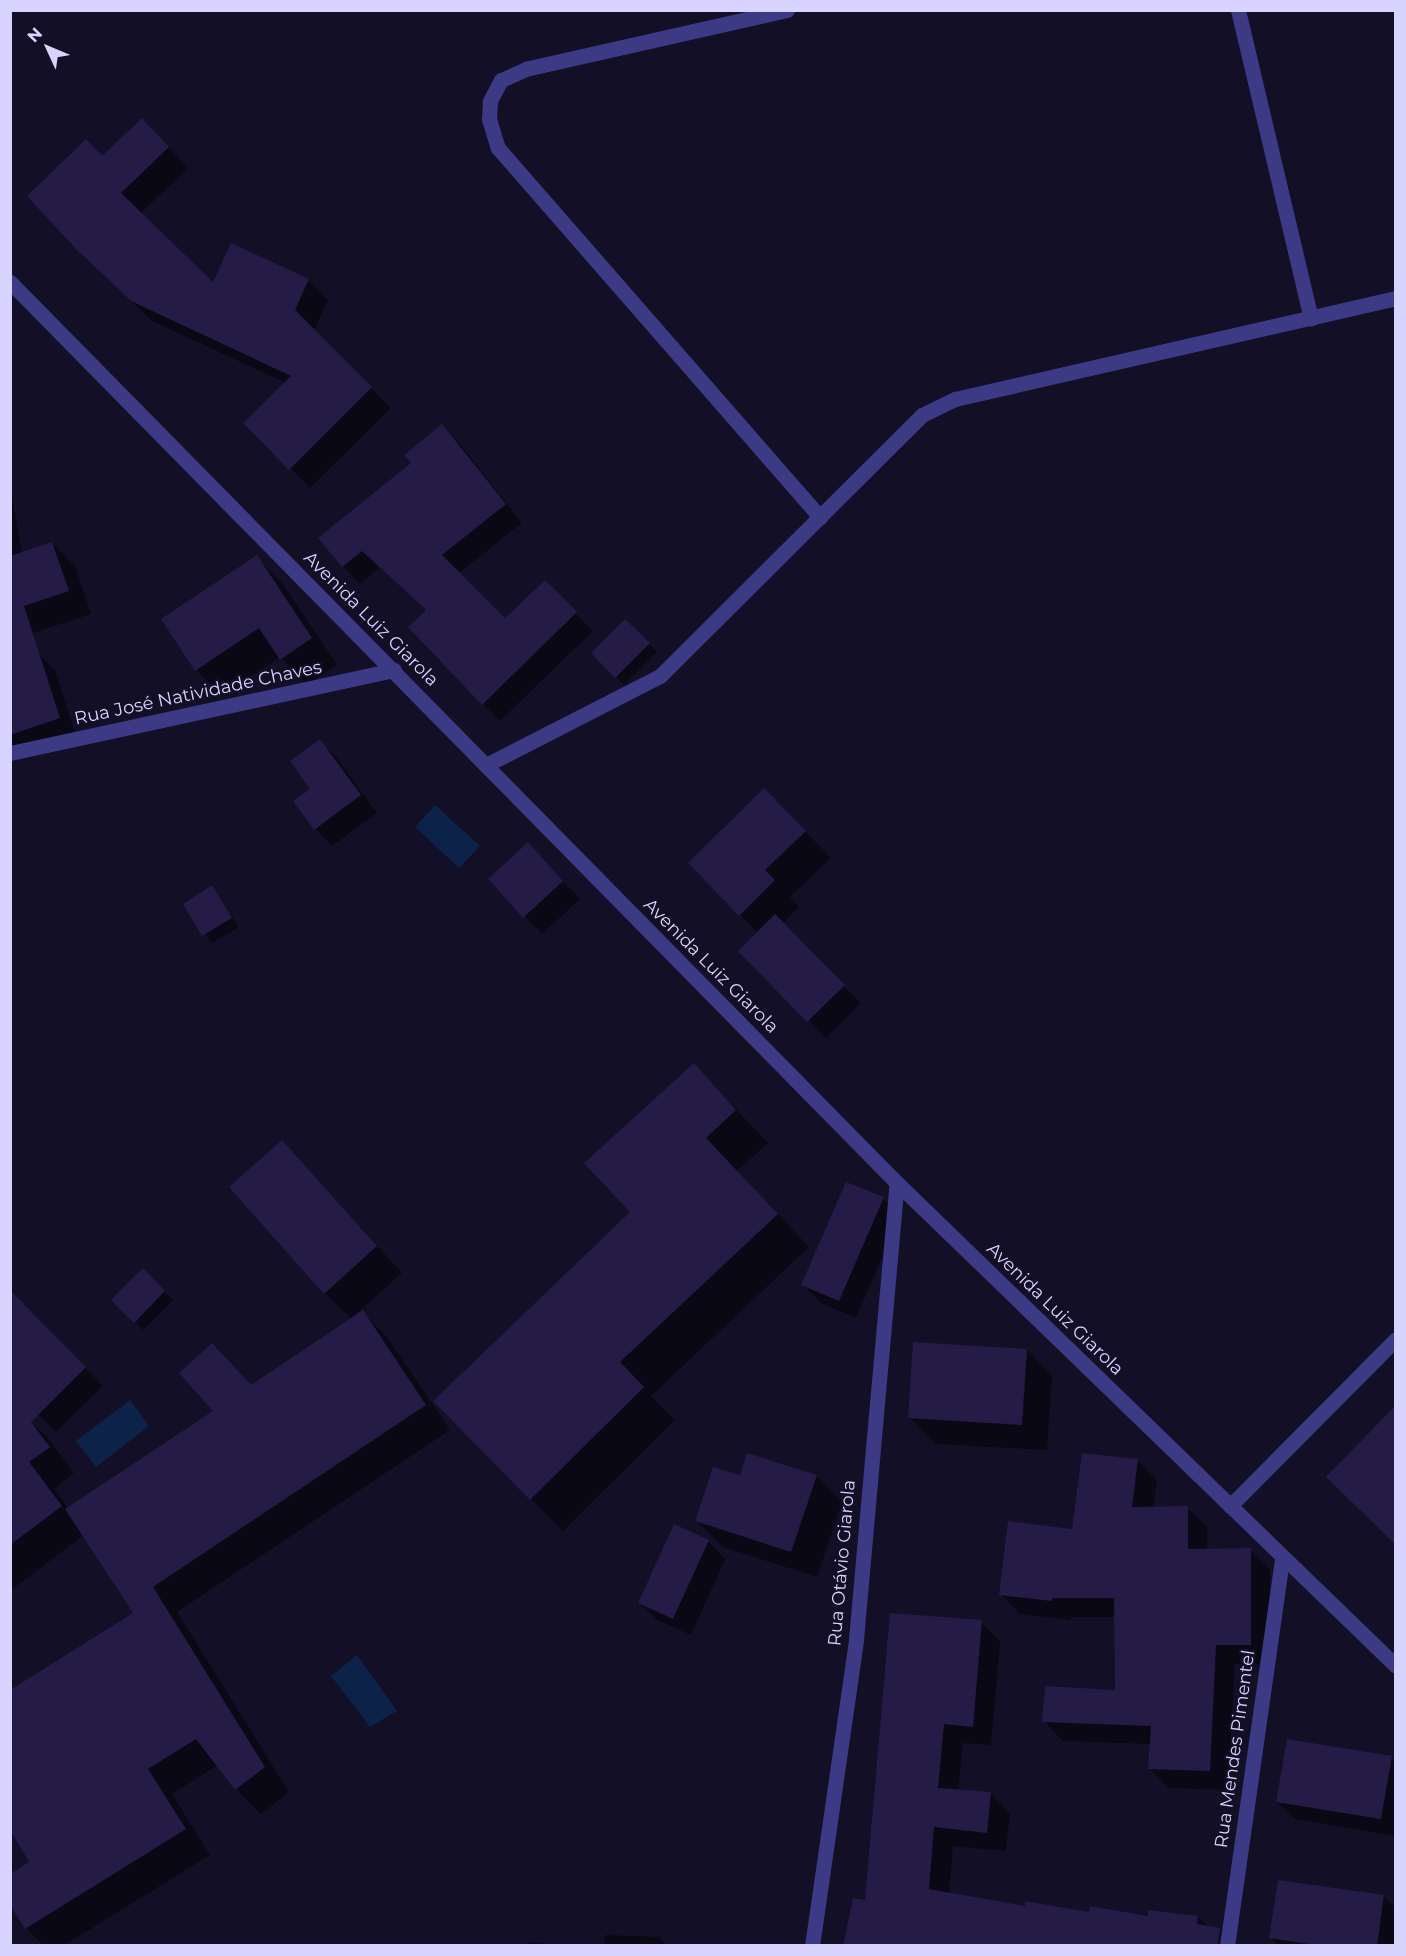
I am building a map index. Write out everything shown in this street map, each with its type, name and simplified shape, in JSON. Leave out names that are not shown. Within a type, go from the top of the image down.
[{"type":"street","points":[[787,10],[525,69],[501,80],[490,101],[489,119],[498,148],[820,517]]},
{"type":"street","points":[[1238,10],[1311,318]]},
{"type":"street","name":"Avenida Luiz Giarola","points":[[10,282],[897,1183],[1395,1666]]},
{"type":"street","points":[[486,765],[660,676],[922,415],[954,399],[1395,298]]},
{"type":"street","name":"Rua José Natividade Chaves","points":[[10,753],[394,670]]},
{"type":"street","name":"Rua Otávio Giarola","points":[[812,1946],[856,1639],[897,1183]]},
{"type":"street","points":[[1230,1506],[1395,1339]]},
{"type":"street","name":"Rua Mendes Pimentel","points":[[1227,1946],[1282,1558]]},
{"type":"water","points":[[435,805],[480,846],[459,868],[415,827]]},
{"type":"water","points":[[130,1400],[149,1426],[96,1467],[76,1441]]},
{"type":"water","points":[[357,1655],[397,1711],[370,1727],[331,1676]]},
{"type":"building","points":[[142,118],[169,147],[121,193],[213,282],[231,243],[309,279],[295,310],[372,387],[289,470],[243,423],[291,376],[131,301],[75,248],[27,196],[86,139],[102,156]]},
{"type":"building","points":[[442,424],[506,504],[442,555],[505,618],[545,580],[577,612],[482,705],[408,627],[426,610],[362,551],[342,567],[318,538],[411,463],[404,455]]},
{"type":"building","points":[[52,542],[69,591],[24,606],[60,718],[10,735],[10,556]]},
{"type":"building","points":[[257,555],[312,638],[280,660],[259,628],[195,671],[161,619]]},
{"type":"building","points":[[625,619],[650,643],[615,678],[591,653]]},
{"type":"building","points":[[320,739],[361,795],[314,830],[293,801],[310,789],[290,761]]},
{"type":"building","points":[[764,788],[806,831],[765,870],[775,880],[739,916],[688,863]]},
{"type":"building","points":[[528,842],[563,881],[523,918],[488,879]]},
{"type":"building","points":[[212,885],[232,918],[202,936],[183,904]]},
{"type":"building","points":[[775,914],[845,985],[807,1022],[738,951]]},
{"type":"building","points":[[694,1063],[736,1110],[706,1138],[778,1214],[620,1362],[644,1387],[530,1500],[433,1401],[630,1212],[584,1163]]},
{"type":"building","points":[[282,1140],[377,1246],[324,1294],[229,1187]]},
{"type":"building","points":[[846,1182],[884,1197],[839,1301],[801,1285]]},
{"type":"building","points":[[143,1268],[165,1291],[134,1323],[111,1300]]},
{"type":"building","points":[[10,1290],[86,1367],[31,1422],[50,1447],[29,1462],[62,1506],[10,1545]]},
{"type":"building","points":[[363,1310],[426,1405],[153,1587],[265,1767],[235,1790],[196,1739],[148,1769],[186,1829],[25,1929],[10,1905],[10,1874],[29,1862],[10,1830],[10,1690],[133,1613],[65,1509],[213,1411],[179,1373],[212,1343],[251,1385]]},
{"type":"building","points":[[913,1342],[1027,1349],[1022,1425],[908,1418]]},
{"type":"building","points":[[1395,1406],[1395,1544],[1326,1477]]},
{"type":"building","points":[[747,1453],[817,1475],[791,1552],[695,1521],[713,1467],[740,1475]]},
{"type":"building","points":[[1082,1453],[1138,1459],[1132,1507],[1188,1506],[1188,1549],[1251,1548],[1251,1645],[1216,1645],[1210,1771],[1148,1769],[1151,1726],[1042,1722],[1045,1686],[1115,1690],[1114,1598],[1052,1598],[1052,1601],[999,1595],[1008,1521],[1072,1529]]},
{"type":"building","points":[[674,1524],[709,1540],[673,1619],[638,1603]]},
{"type":"building","points":[[890,1613],[982,1620],[973,1727],[944,1724],[938,1788],[991,1792],[987,1833],[934,1827],[929,1889],[1025,1906],[1025,1901],[1089,1912],[1090,1906],[1148,1916],[1148,1910],[1198,1916],[1197,1924],[1220,1928],[1217,1946],[843,1946],[853,1898],[865,1900]]},
{"type":"building","points":[[1287,1739],[1392,1756],[1381,1819],[1276,1802]]},
{"type":"building","points":[[1278,1880],[1384,1895],[1377,1946],[1322,1946],[1269,1938]]}]
